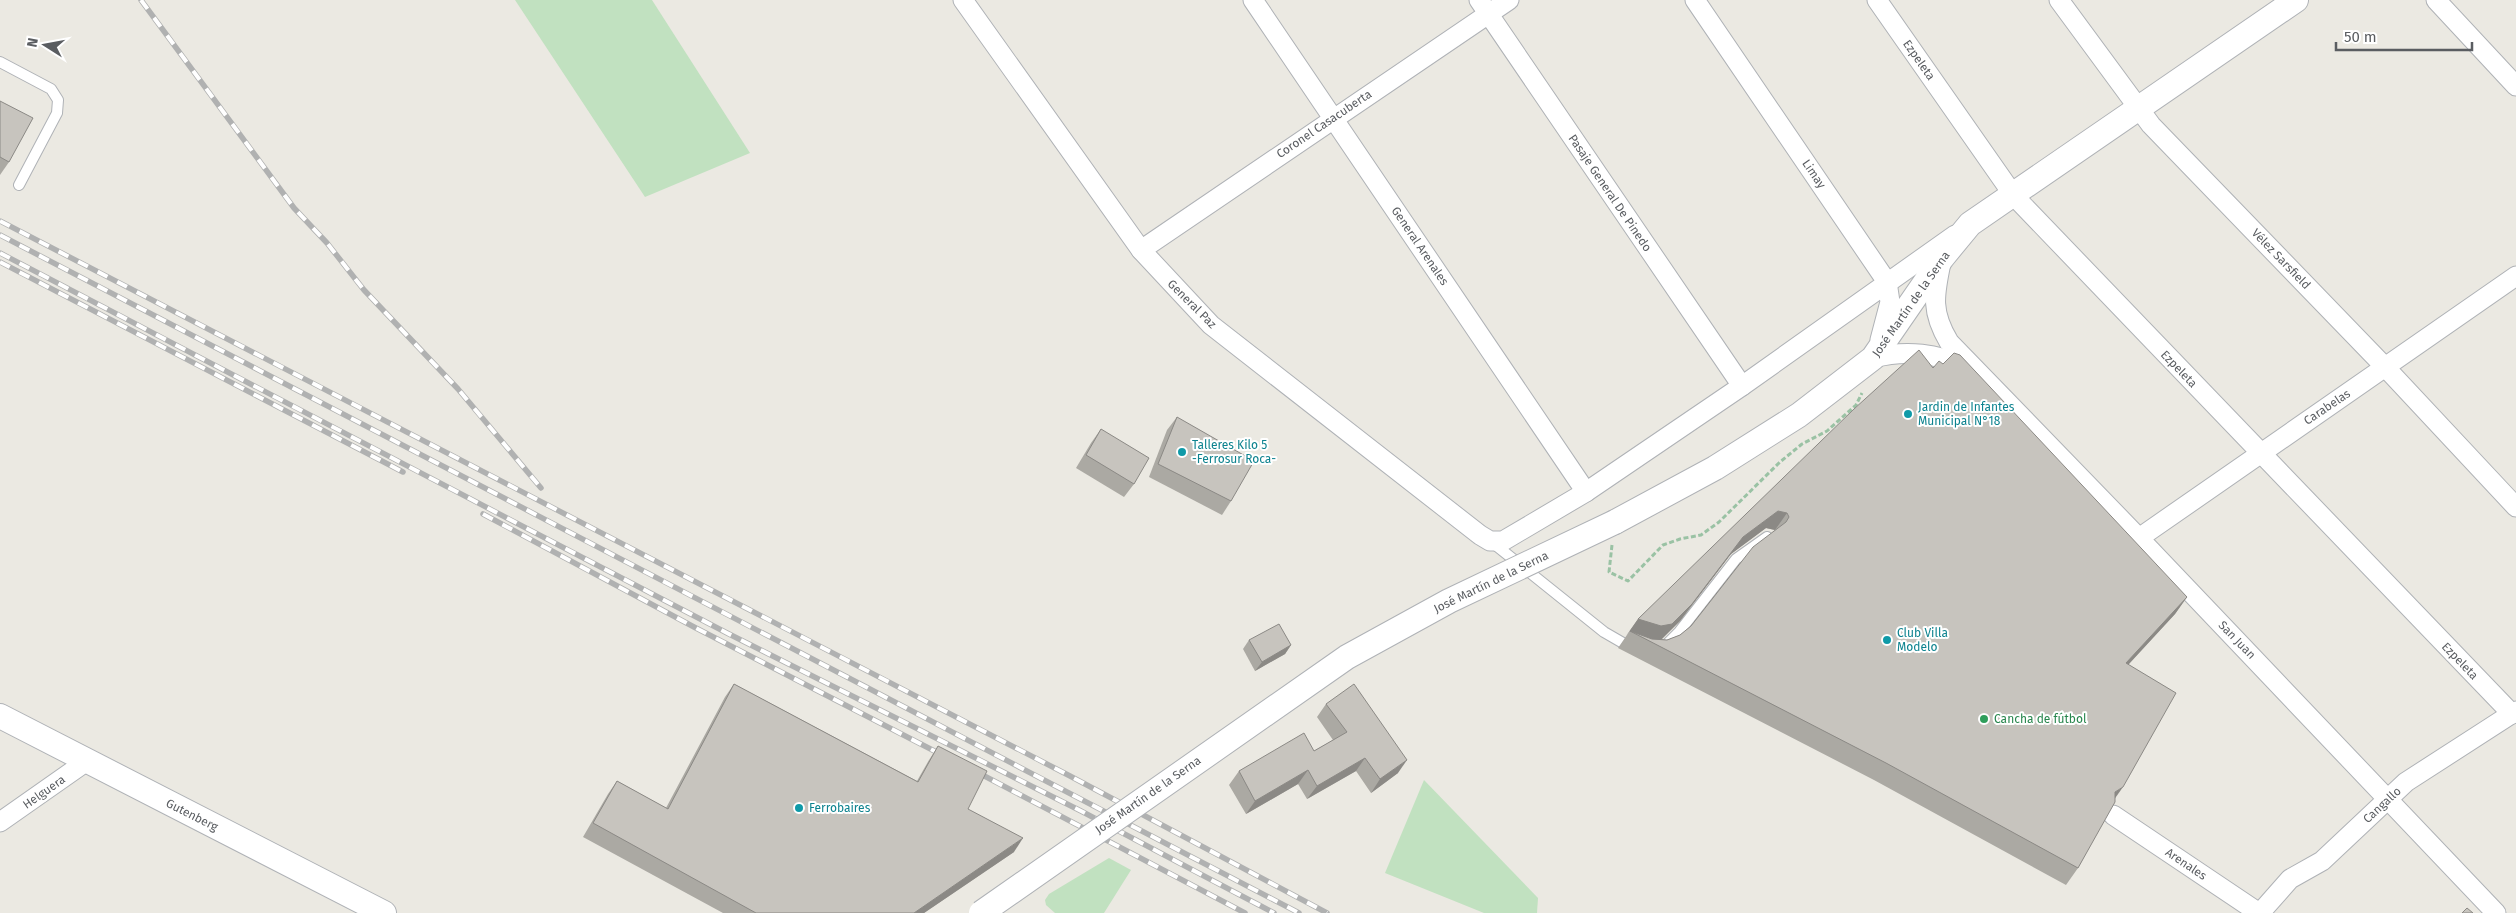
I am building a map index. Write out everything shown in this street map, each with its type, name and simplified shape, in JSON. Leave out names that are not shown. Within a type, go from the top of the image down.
[{"type":"street","name":"General Paz","points":[[963,0],[1140,250],[1211,325],[1472,529],[1490,541]]},
{"type":"street","name":"General Arenales","points":[[1253,0],[1586,492]]},
{"type":"street","name":"Coronel Casacuberta","points":[[1140,250],[1334,118],[1483,7],[1509,0]]},
{"type":"street","name":"Limay","points":[[1695,0],[1887,282],[1890,302],[1886,325],[1873,358]]},
{"type":"street","name":"Ezpeleta","points":[[1877,0],[2014,196],[2259,453],[2514,713]]},
{"type":"street","name":"Vélez Sarsfield","points":[[2059,0],[2137,109],[2386,368],[2516,507]]},
{"type":"street","name":"José Martín de la Serna","points":[[1490,541],[1503,541],[1586,492],[1742,386],[1970,224],[2014,196],[2296,0]]},
{"type":"street","points":[[2436,0],[2516,86]]},
{"type":"street","name":"Pasaje General De Pinedo","points":[[1483,7],[1742,386]]},
{"type":"street","name":"José Martín de la Serna","points":[[981,913],[1347,657],[1449,601],[1615,522],[1716,468],[1799,415],[1873,358],[1942,258],[1970,224]]},
{"type":"street","name":"San Juan","points":[[1942,258],[1934,305],[1938,323],[1949,342],[2139,538],[2496,913]]},
{"type":"street","name":"Carabelas","points":[[2139,538],[2516,276]]},
{"type":"street","name":"San Juan","points":[[1873,358],[1893,353],[1929,354],[1943,357],[1975,370]]},
{"type":"street","name":"Cangallo","points":[[2259,913],[2290,879],[2322,861],[2406,782],[2514,713]]},
{"type":"street","name":"Gutenberg","points":[[0,716],[384,913]]},
{"type":"street","name":"Helguera","points":[[0,822],[87,761]]},
{"type":"street","name":"Arenales","points":[[2113,815],[2259,913]]},
{"type":"lane","points":[[0,62],[51,89],[58,100],[57,112],[19,185]]},
{"type":"lane","points":[[1490,541],[1604,632],[1623,643],[1651,649],[1663,647],[1679,632],[1736,558],[1770,534]]},
{"type":"path","points":[[1609,572],[1628,581],[1663,545],[1701,535],[1719,522],[1780,462],[1802,444],[1827,431],[1856,405],[1863,390]]},
{"type":"green space","points":[[515,0],[652,0],[750,153],[645,197]]},
{"type":"green space","points":[[1424,780],[1538,898],[1537,913],[1484,913],[1385,873]]},
{"type":"green space","points":[[1109,858],[1131,870],[1104,913],[1055,913],[1046,905],[1045,900],[1049,894]]},
{"type":"building","points":[[0,101],[33,118],[9,162],[0,157]]},
{"type":"building","name":"Club Villa Modelo","points":[[1919,350],[1933,368],[1939,361],[1943,364],[1954,353],[1960,355],[2187,597],[2126,663],[2176,693],[2123,787],[2115,792],[2115,802],[2078,868],[1886,763],[1630,631],[1652,639],[1667,640],[1680,635],[1691,626],[1753,547],[1786,522],[1789,517],[1787,513],[1778,511],[1743,537],[1692,604],[1672,624],[1661,626],[1638,619],[1854,409]]},
{"type":"building","name":"Talleres Kilo 5 -Ferrosur Roca-","points":[[1177,417],[1254,461],[1231,501],[1158,464]]},
{"type":"building","points":[[1101,429],[1149,458],[1134,484],[1086,455]]},
{"type":"building","points":[[1279,624],[1291,645],[1262,662],[1249,640]]},
{"type":"building","name":"Ferrobaires","points":[[734,684],[918,782],[938,746],[987,771],[968,809],[1023,838],[914,913],[756,913],[593,823],[617,781],[668,809]]},
{"type":"building","points":[[1354,684],[1407,760],[1380,779],[1365,758],[1317,786],[1308,770],[1255,801],[1239,771],[1304,733],[1314,751],[1347,732],[1326,704]]},
{"type":"building","points":[[2467,908],[2473,913],[2462,913]]},
{"type":"railway","points":[[141,0],[294,208],[327,243],[364,290],[458,389],[541,488]]},
{"type":"railway","points":[[0,221],[1070,776],[1327,913]]},
{"type":"railway","points":[[0,235],[1299,913]]},
{"type":"railway","points":[[0,253],[727,633],[1081,811],[1274,913]]},
{"type":"railway","points":[[0,262],[403,472]]},
{"type":"railway","points":[[483,514],[694,627],[948,758]]},
{"type":"railway","points":[[973,770],[1245,913]]},
{"type":"place","name":"Jardin de Infantes Municipal N°18","points":[[1908,414]]},
{"type":"place","name":"Talleres Kilo 5 -Ferrosur Roca-","points":[[1182,452]]},
{"type":"place","name":"Club Villa Modelo","points":[[1887,640]]},
{"type":"place","name":"Cancha de fútbol","points":[[1984,719]]},
{"type":"place","name":"Ferrobaires","points":[[799,808]]}]
